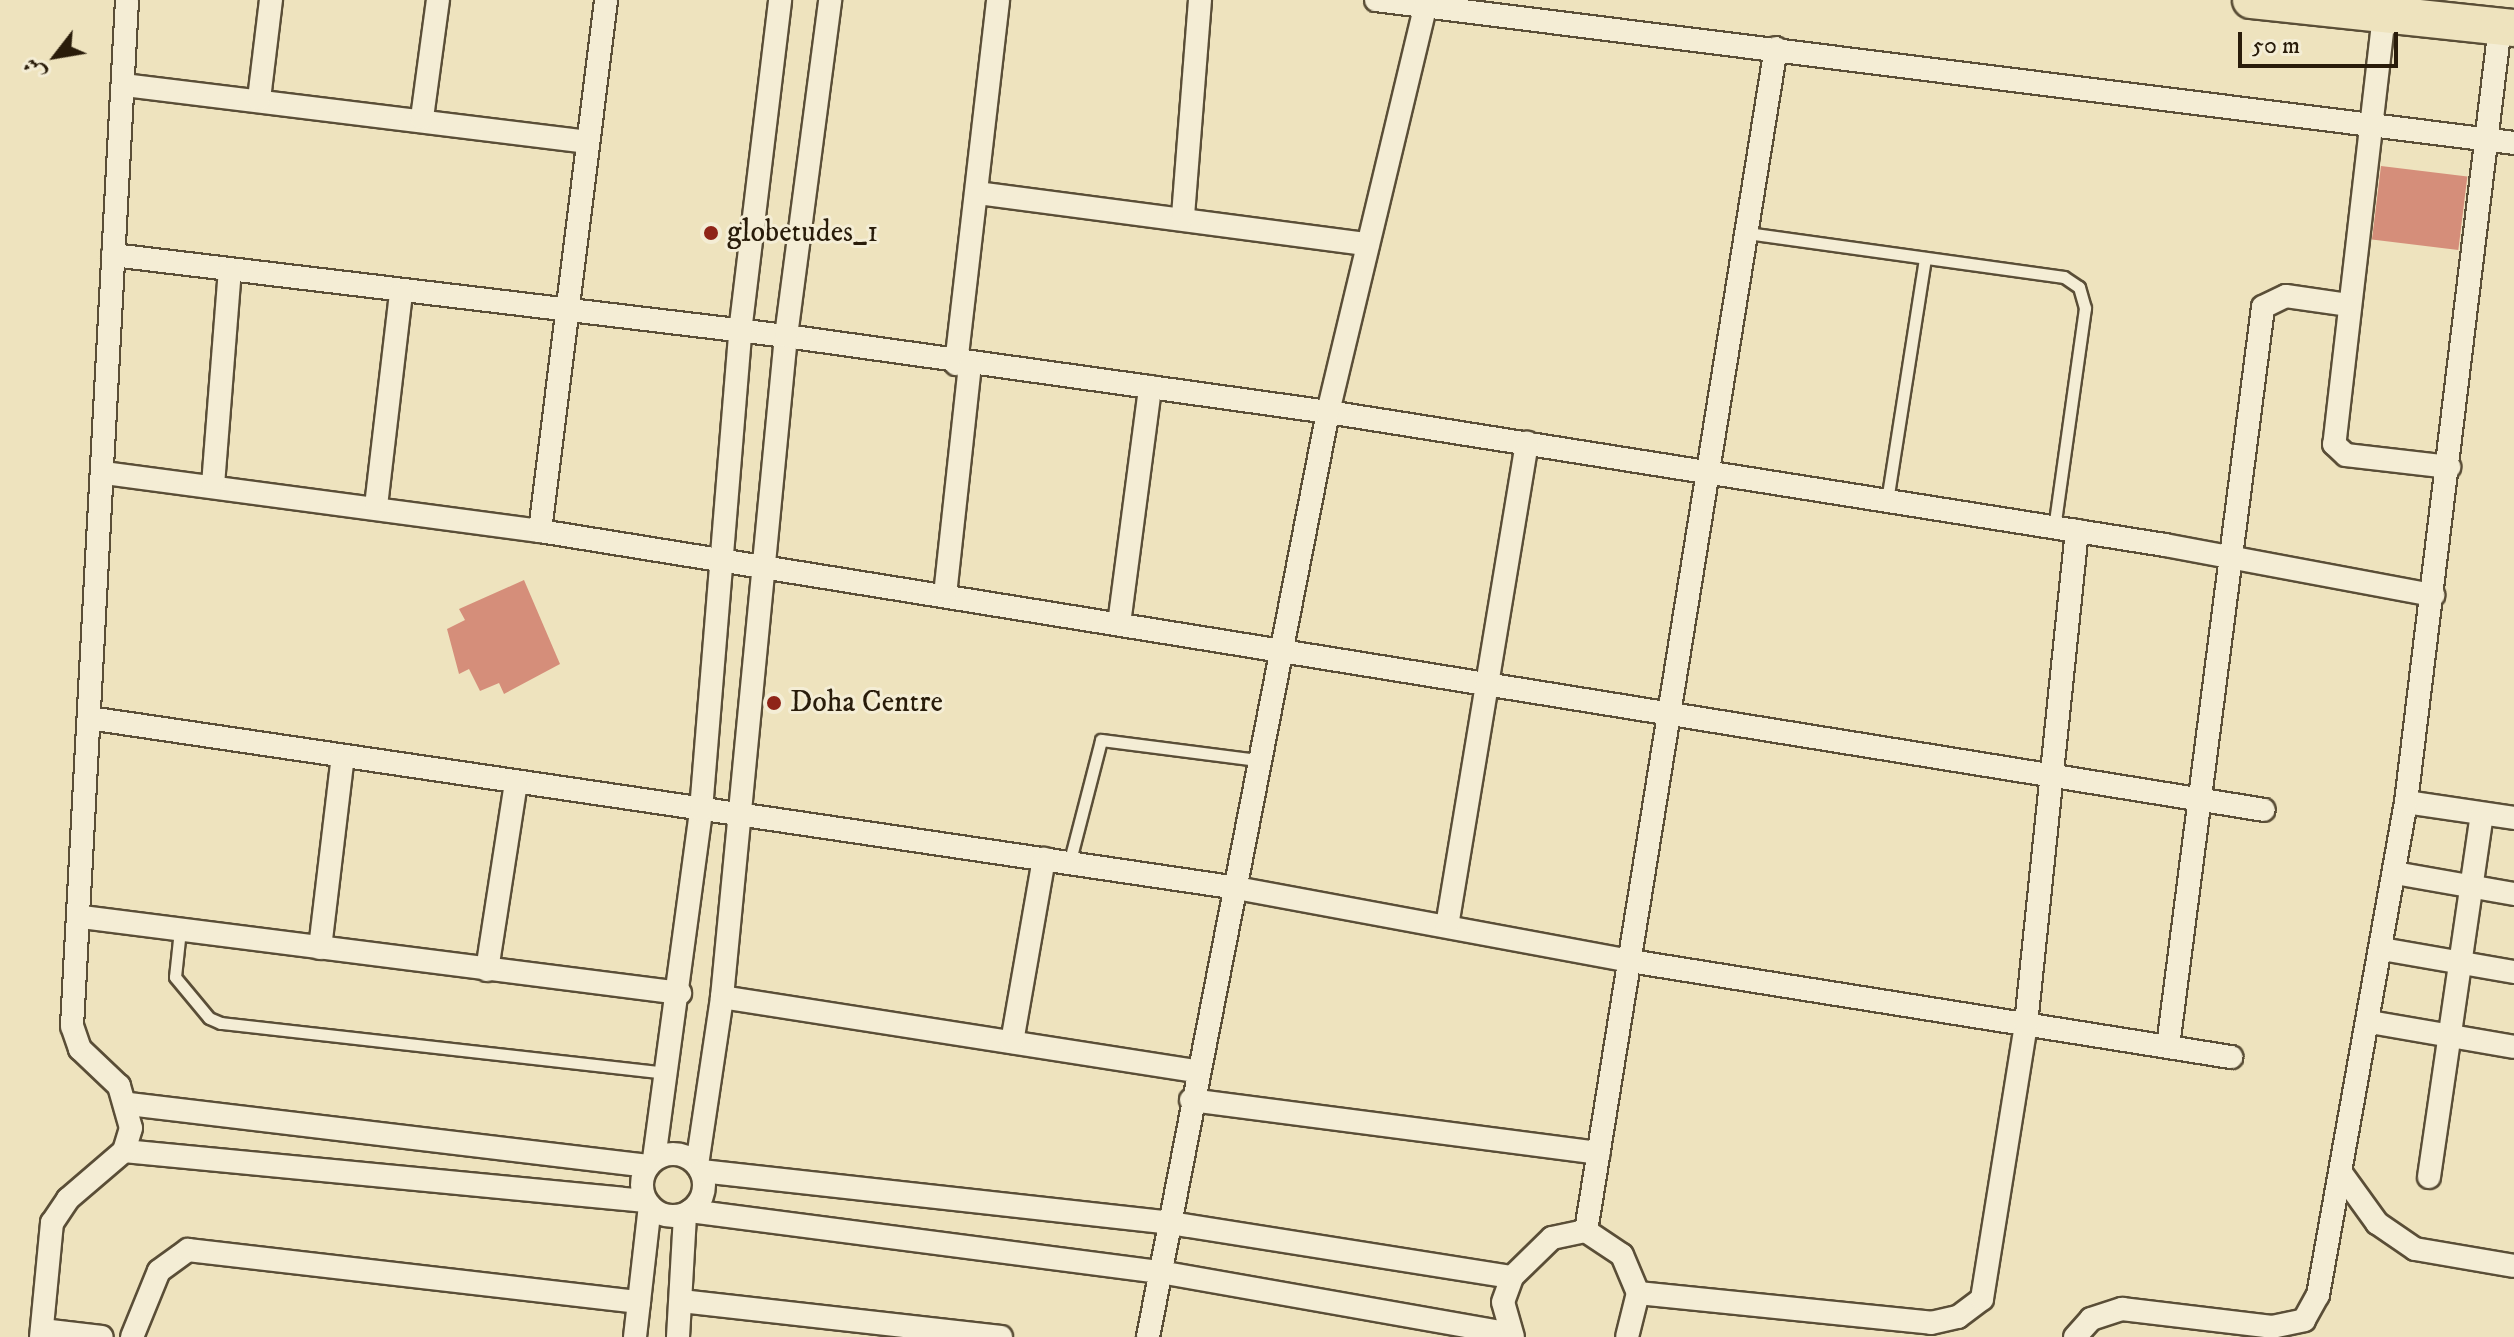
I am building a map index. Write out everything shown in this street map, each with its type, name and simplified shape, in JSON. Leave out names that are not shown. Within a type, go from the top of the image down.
[{"type":"main road","points":[[2251,0],[2507,27]]},
{"type":"street","points":[[127,0],[74,1037],[129,1104],[651,1162],[677,1154],[699,1168],[1170,1223],[1512,1277]]},
{"type":"street","points":[[259,99],[271,0]]},
{"type":"street","points":[[422,118],[438,0]]},
{"type":"street","points":[[540,531],[606,0]]},
{"type":"street","points":[[635,1337],[648,1204],[642,1183],[651,1162],[680,993],[701,810],[740,332],[780,0]]},
{"type":"street","points":[[678,1337],[688,1213],[701,1200],[699,1168],[722,997],[786,336],[830,0]]},
{"type":"street","points":[[945,595],[978,193],[998,0]]},
{"type":"street","points":[[1183,216],[1200,0]]},
{"type":"street","points":[[1376,0],[1776,48],[2371,130],[2514,143]]},
{"type":"street","points":[[1148,1337],[1231,887],[1328,412],[1426,4]]},
{"type":"street","points":[[2384,15],[2334,444],[2346,455],[2449,467]]},
{"type":"street","points":[[2075,1337],[2091,1319],[2122,1309],[2272,1327],[2304,1320],[2318,1295],[2370,1022],[2406,802],[2487,139],[2507,27]]},
{"type":"street","points":[[1586,1231],[1776,48]]},
{"type":"street","points":[[124,85],[422,118],[588,142]]},
{"type":"street","points":[[978,193],[1183,216],[1368,244]]},
{"type":"street","points":[[113,255],[786,336],[963,364],[1328,412],[2077,531],[2433,595]]},
{"type":"street","points":[[213,485],[230,271]]},
{"type":"street","points":[[376,506],[401,292]]},
{"type":"street","points":[[2168,1046],[2263,307],[2286,296],[2349,305]]},
{"type":"street","points":[[1119,624],[1150,387]]},
{"type":"street","points":[[1447,926],[1527,443]]},
{"type":"street","points":[[105,473],[376,506],[540,531],[945,595],[1484,688],[1670,712],[2201,797],[2264,810]]},
{"type":"street","points":[[1638,1293],[1931,1323],[1958,1317],[1982,1299],[2026,1024],[2056,774],[2077,531]]},
{"type":"street","points":[[89,718],[1231,887],[1630,961],[2231,1057]]},
{"type":"street","points":[[320,948],[343,756]]},
{"type":"street","points":[[487,970],[516,782]]},
{"type":"street","points":[[2406,802],[2514,818]]},
{"type":"street","points":[[2429,1177],[2482,815]]},
{"type":"street","points":[[1012,1042],[1044,859]]},
{"type":"street","points":[[2395,873],[2514,894]]},
{"type":"street","points":[[82,917],[680,993]]},
{"type":"street","points":[[2382,949],[2514,972]]},
{"type":"street","points":[[722,997],[1196,1071]]},
{"type":"street","points":[[2370,1022],[2514,1047]]},
{"type":"street","points":[[1191,1100],[1599,1153]]},
{"type":"street","points":[[102,1337],[42,1334],[52,1223],[68,1199],[124,1151],[129,1104]]},
{"type":"street","points":[[124,1151],[648,1204],[673,1217],[688,1213],[1160,1272],[1512,1336],[1503,1302],[1512,1277],[1552,1238],[1586,1231],[1622,1255],[1638,1293],[1627,1337]]},
{"type":"street","points":[[2341,1173],[2377,1223],[2415,1249],[2514,1266]]},
{"type":"street","points":[[132,1337],[159,1271],[188,1250],[639,1302]]},
{"type":"street","points":[[681,1301],[1001,1337]]},
{"type":"lane","points":[[1747,233],[2064,277],[2079,287],[2085,308],[2054,528]]},
{"type":"lane","points":[[1887,501],[1925,258]]},
{"type":"lane","points":[[1068,864],[1101,740],[1258,760]]},
{"type":"lane","points":[[180,930],[175,977],[209,1018],[221,1023],[668,1073]]},
{"type":"building","points":[[2381,166],[2467,177],[2458,250],[2372,239]]},
{"type":"building","points":[[524,580],[560,664],[504,694],[499,683],[480,691],[469,669],[459,674],[447,629],[465,620],[459,609]]},
{"type":"place","name":"globetudes_1","points":[[711,233]]},
{"type":"place","name":"Doha Centre","points":[[774,703]]}]
